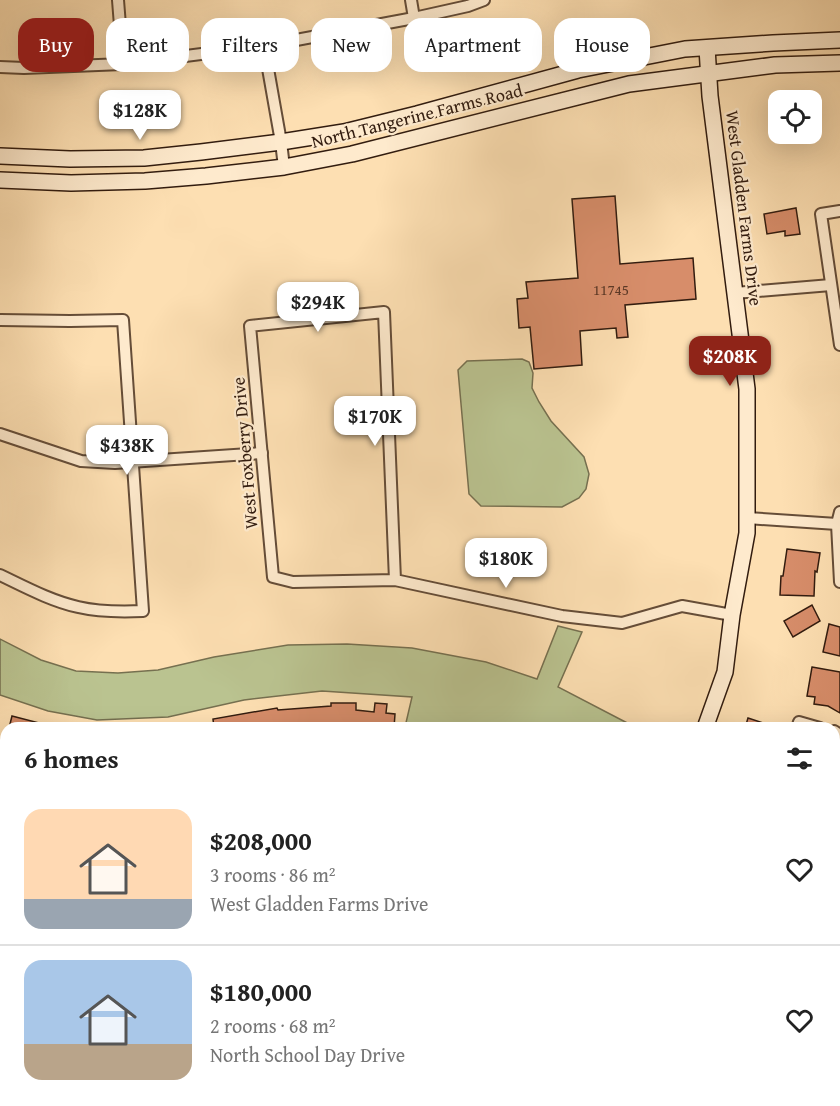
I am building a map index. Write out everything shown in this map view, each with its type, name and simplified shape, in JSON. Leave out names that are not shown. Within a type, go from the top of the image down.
[{"type":"main road","name":"North Tangerine Farms Road","points":[[0,156],[70,159],[144,158],[281,142],[344,132],[579,70],[685,49],[840,40]]},
{"type":"main road","name":"West Gladden Farms Drive","points":[[707,48],[710,96],[747,388],[747,533],[732,615],[725,672],[707,722]]},
{"type":"main road","name":"North Tangerine Farms Road","points":[[0,180],[71,183],[145,181],[284,167],[352,154],[629,84],[776,65],[840,63]]},
{"type":"street","points":[[118,0],[119,18]]},
{"type":"street","points":[[411,0],[414,18],[468,6],[484,0]]},
{"type":"street","points":[[299,39],[404,20]]},
{"type":"street","points":[[0,67],[106,65]]},
{"type":"street","points":[[269,72],[284,167]]},
{"type":"street","points":[[840,211],[821,214],[840,345]]},
{"type":"street","points":[[735,293],[831,285]]},
{"type":"street","name":"West Foxberry Drive","points":[[384,312],[395,580],[293,582],[273,577],[261,453],[250,326],[384,312]]},
{"type":"street","points":[[0,320],[123,320],[143,611],[100,611],[78,607],[58,602],[0,576]]},
{"type":"street","points":[[0,434],[81,461],[115,463],[261,453]]},
{"type":"street","points":[[840,512],[837,524],[840,582]]},
{"type":"street","points":[[747,518],[837,524]]},
{"type":"street","points":[[395,580],[562,616],[622,623],[682,606],[732,615]]},
{"type":"green space","points":[[522,359],[529,362],[533,373],[532,388],[539,402],[551,421],[584,457],[589,474],[586,489],[579,498],[562,507],[481,506],[469,494],[458,370],[467,361]]},
{"type":"green space","points":[[558,626],[582,632],[558,687],[625,722],[406,722],[412,697],[322,691],[244,700],[168,717],[97,720],[48,711],[0,695],[0,639],[41,660],[76,671],[118,673],[158,670],[214,657],[288,645],[347,644],[412,648],[486,662],[537,679]]},
{"type":"building","points":[[615,196],[620,264],[693,258],[696,299],[625,305],[628,337],[617,338],[616,328],[580,331],[582,365],[534,369],[530,327],[519,328],[517,299],[528,298],[526,282],[578,278],[572,199]]},
{"type":"building","points":[[796,208],[800,234],[785,236],[785,231],[767,234],[764,214]]},
{"type":"building","points":[[787,549],[820,553],[817,572],[815,571],[814,596],[780,595],[781,576],[783,576]]},
{"type":"building","points":[[812,605],[820,621],[793,637],[784,621]]},
{"type":"building","points":[[829,624],[840,627],[840,656],[823,652]]},
{"type":"building","points":[[812,667],[840,672],[840,713],[828,706],[814,704],[815,697],[807,696]]},
{"type":"building","points":[[331,703],[356,703],[356,710],[374,712],[375,703],[387,704],[386,713],[395,714],[394,722],[213,722],[213,719],[277,708],[278,710],[331,706]]},
{"type":"building","points":[[12,716],[35,722],[10,722]]},
{"type":"building","points":[[748,718],[760,722],[747,722]]}]
